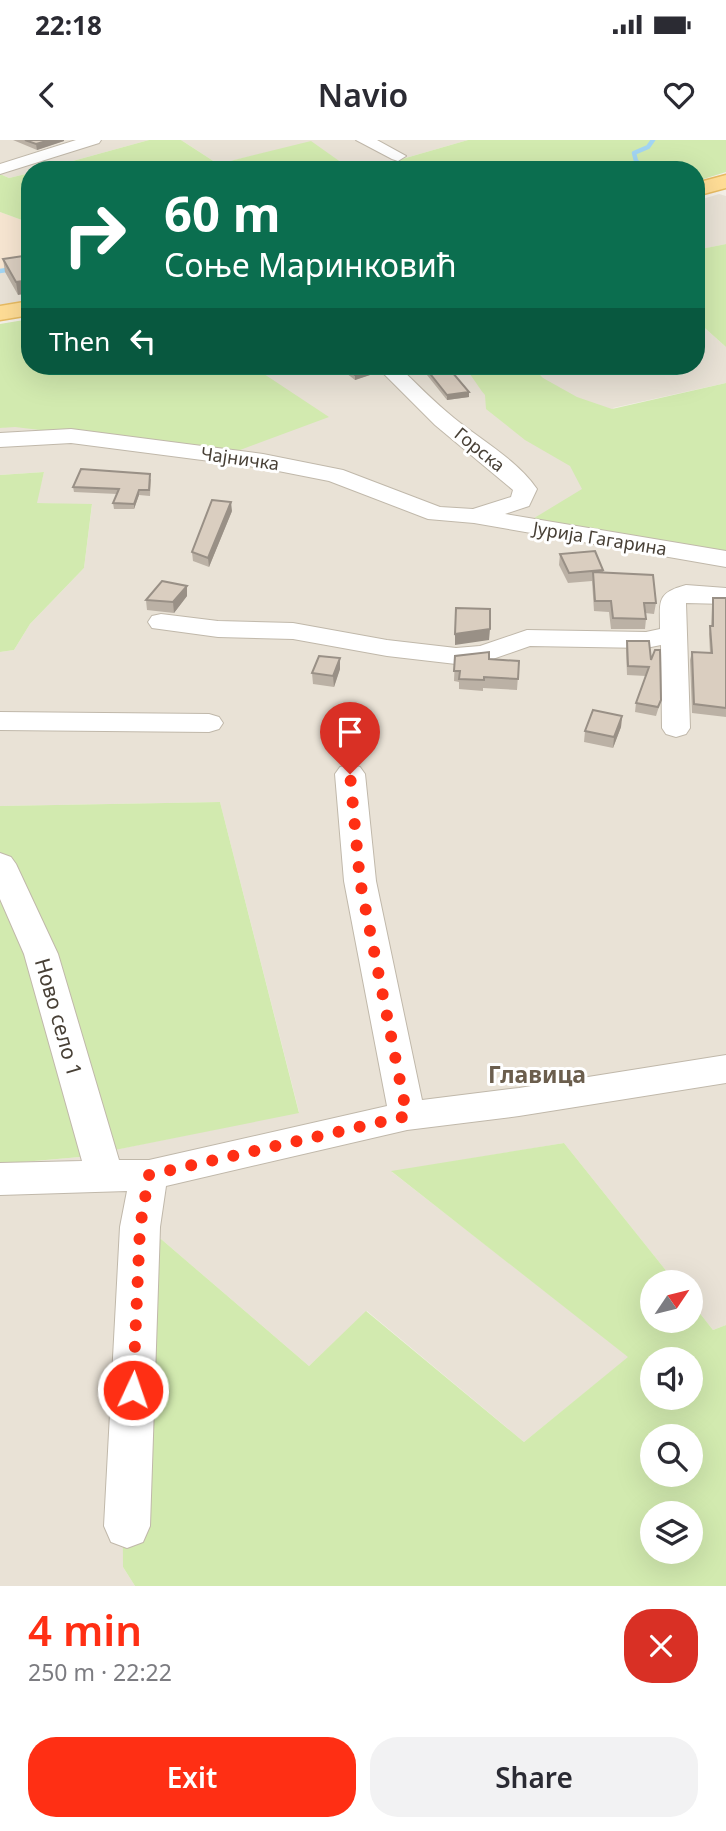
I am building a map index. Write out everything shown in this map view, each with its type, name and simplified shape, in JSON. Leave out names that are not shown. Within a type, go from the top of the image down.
[{"type":"main road","points":[[705,187],[726,181]]},
{"type":"main road","points":[[0,313],[21,310]]},
{"type":"street","points":[[364,140],[398,156]]},
{"type":"street","points":[[2,167],[83,141]]},
{"type":"street","name":"Горска","points":[[396,375],[525,489],[524,498],[511,507],[474,516]]},
{"type":"street","name":"Чајничка","points":[[0,440],[71,436],[306,468],[437,514],[474,516]]},
{"type":"street","name":"Јурија Гагарина","points":[[474,516],[726,559]]},
{"type":"street","points":[[676,728],[672,634],[674,596],[686,593],[726,596]]},
{"type":"street","points":[[160,622],[218,629],[293,631],[456,656],[484,654],[527,638],[646,640],[672,634]]},
{"type":"street","points":[[0,721],[209,723]]},
{"type":"street","points":[[350,774],[360,881],[407,1116]]},
{"type":"street","name":"Ново село 1","points":[[0,864],[41,954],[105,1176]]},
{"type":"street","points":[[0,1179],[149,1175],[407,1116],[519,1102],[726,1069]]},
{"type":"street","points":[[127,1526],[140,1227],[149,1175]]},
{"type":"shaded area","points":[[0,140],[149,140],[73,161],[21,161],[21,175],[9,178],[0,174]]},
{"type":"shaded area","points":[[181,140],[468,140],[395,161],[339,161],[311,142],[231,161],[213,161]]},
{"type":"shaded area","points":[[719,194],[726,196],[726,244],[705,248],[705,198]]},
{"type":"shaded area","points":[[0,212],[21,220],[21,266],[0,270]]},
{"type":"shaded area","points":[[21,266],[21,304],[0,308],[0,270]]},
{"type":"shaded area","points":[[705,328],[726,347],[726,383],[613,408],[726,557],[726,1325],[713,1330],[704,1319],[704,1270],[666,1270],[564,1143],[392,1172],[629,1357],[524,1442],[367,1311],[309,1366],[161,1239],[123,1567],[135,1586],[0,1586],[0,1164],[80,1157],[299,1112],[220,802],[0,806],[0,652],[14,650],[30,624],[84,568],[92,505],[36,503],[44,472],[0,475],[0,428],[259,375],[705,375]]},
{"type":"green space","points":[[149,140],[181,140],[213,161],[73,161]]},
{"type":"green space","points":[[468,140],[726,140],[726,172],[705,179],[705,161],[395,161]]},
{"type":"green space","points":[[311,141],[339,161],[230,161]]},
{"type":"green space","points":[[0,174],[9,178],[21,175],[21,220],[0,212]]},
{"type":"green space","points":[[726,244],[726,347],[705,328],[705,248]]},
{"type":"green space","points":[[21,320],[21,375],[266,375],[329,417],[232,453],[15,427],[0,428],[0,324]]},
{"type":"green space","points":[[471,375],[540,375],[577,397],[612,409],[726,383],[726,557],[531,520],[582,489],[570,466],[525,440],[486,409],[485,395]]},
{"type":"green space","points":[[44,472],[37,503],[92,504],[84,568],[30,624],[14,650],[0,652],[0,475]]},
{"type":"green space","points":[[220,802],[299,1113],[80,1157],[0,1164],[0,806]]},
{"type":"green space","points":[[564,1143],[666,1270],[640,1270],[640,1334],[704,1334],[704,1319],[713,1330],[726,1325],[726,1586],[135,1586],[123,1567],[121,1251],[161,1239],[309,1366],[366,1311],[524,1442],[628,1357],[391,1171]]},
{"type":"building","points":[[25,140],[50,140],[36,144]]},
{"type":"building","points":[[21,256],[21,281],[16,282],[3,259]]},
{"type":"building","points":[[431,375],[455,375],[469,392],[447,395]]},
{"type":"building","points":[[81,469],[150,474],[149,490],[139,490],[134,504],[113,503],[119,489],[73,487]]},
{"type":"building","points":[[212,500],[231,502],[208,558],[192,552]]},
{"type":"building","points":[[595,551],[603,570],[569,573],[560,554]]},
{"type":"building","points":[[593,572],[653,575],[656,603],[644,603],[646,619],[613,618],[611,601],[595,601]]},
{"type":"building","points":[[162,581],[187,586],[173,602],[146,600]]},
{"type":"building","points":[[713,598],[726,598],[726,708],[694,704],[692,652],[712,653],[710,626],[713,626]]},
{"type":"building","points":[[456,608],[490,609],[490,629],[455,634]]},
{"type":"building","points":[[627,641],[649,641],[651,660],[655,650],[660,650],[661,700],[658,707],[636,703],[649,667],[628,666]]},
{"type":"building","points":[[489,652],[489,659],[519,661],[518,679],[459,679],[460,671],[454,671],[455,656]]},
{"type":"building","points":[[319,656],[340,658],[333,676],[312,673]]},
{"type":"building","points":[[593,710],[622,716],[614,737],[585,731]]},
{"type":"waterway","points":[[636,161],[634,153],[648,147],[653,140]]},
{"type":"waterway","points":[[0,271],[21,268]]},
{"type":"district","name":"Главица","points":[[537,1074]]},
{"type":"route","points":[[133,1390],[140,1227],[149,1175],[407,1116],[360,881],[350,774]]}]
